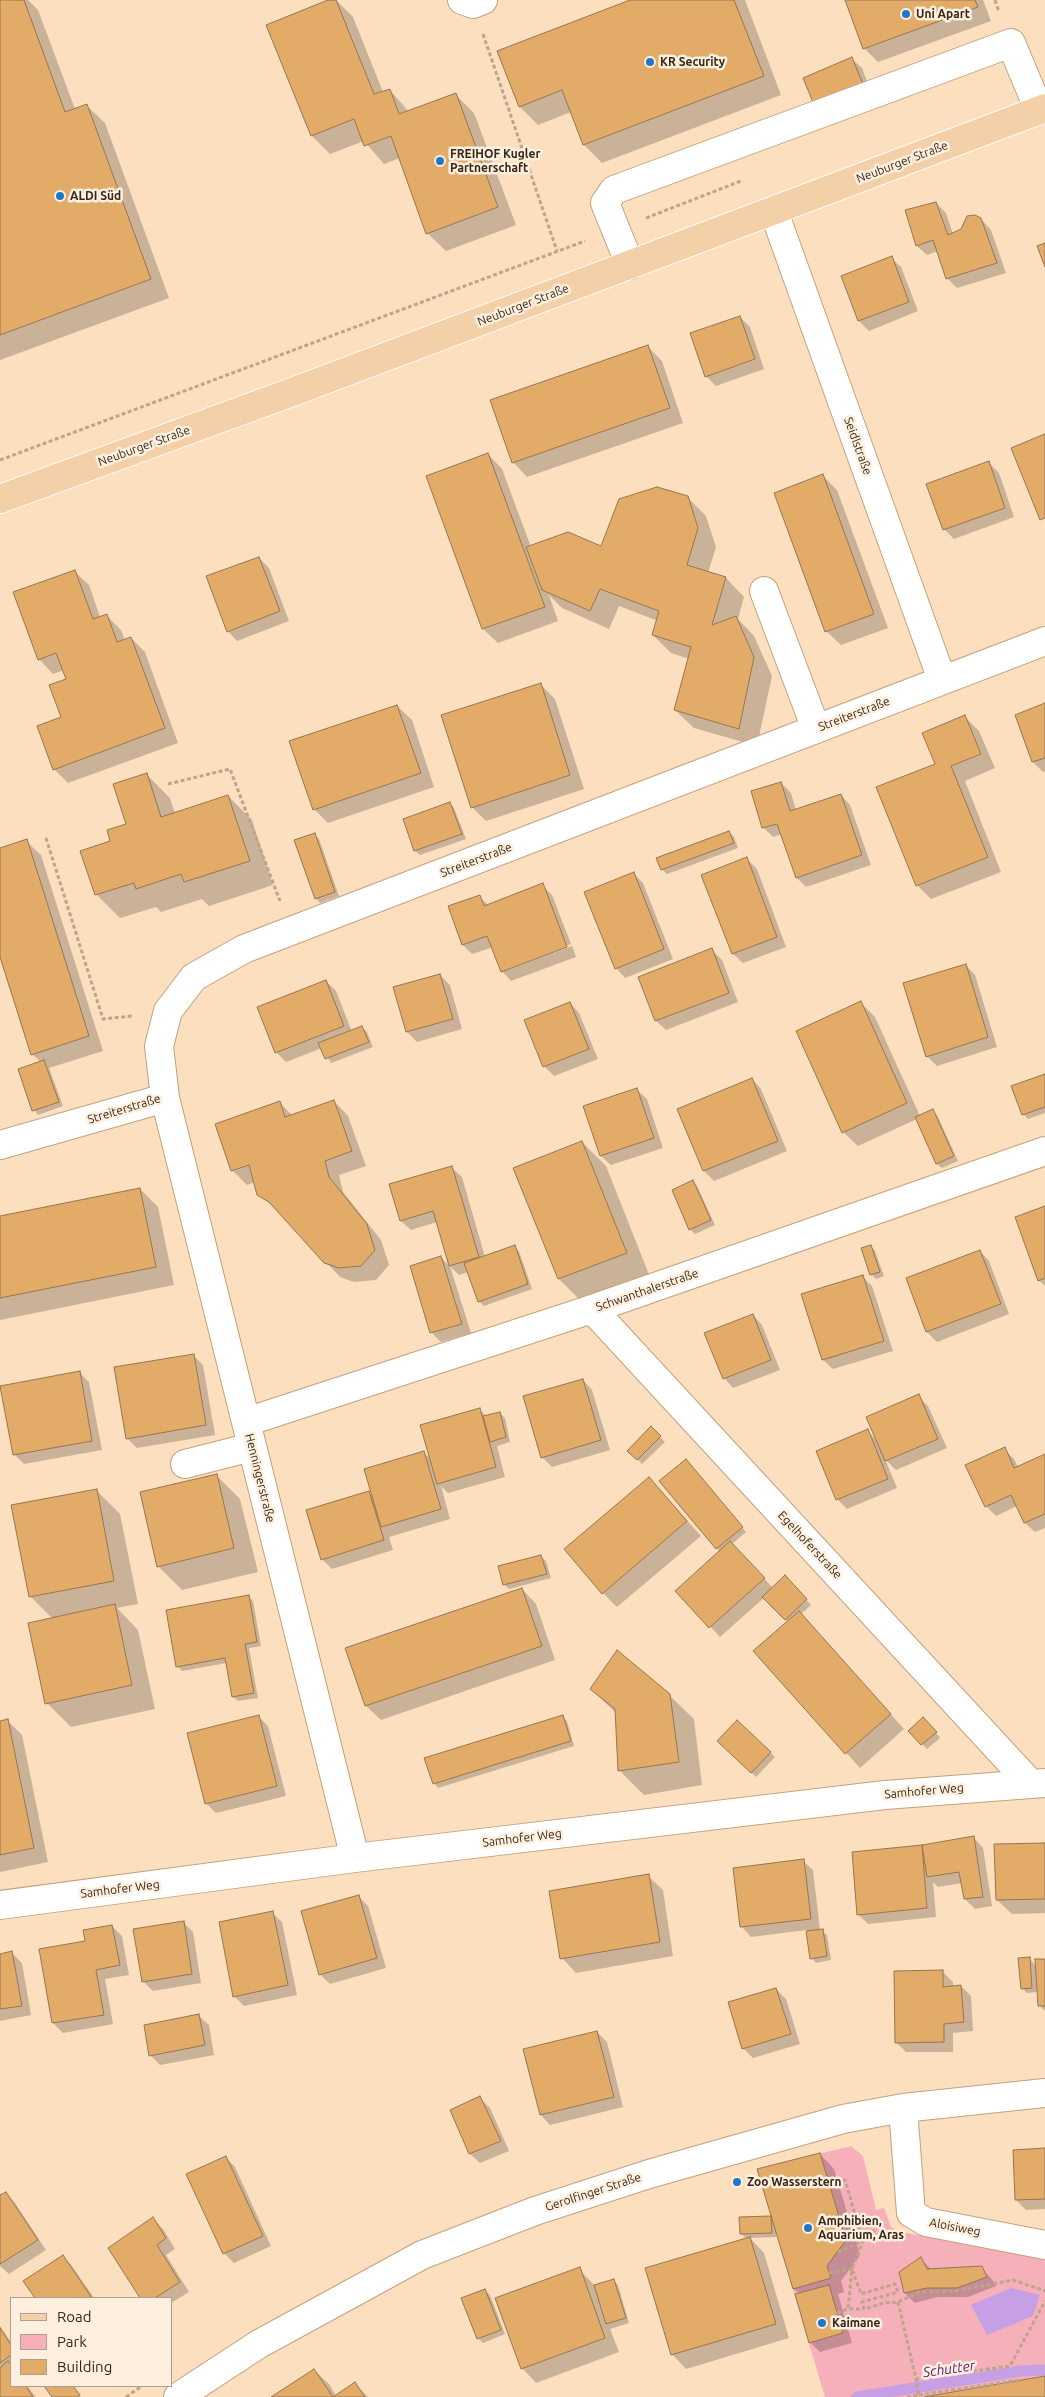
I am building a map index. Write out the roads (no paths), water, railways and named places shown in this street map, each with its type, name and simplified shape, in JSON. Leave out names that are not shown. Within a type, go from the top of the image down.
[{"type":"main road","name":"Neuburger Straße","points":[[0,499],[630,266],[1042,109]]},
{"type":"street","points":[[630,266],[605,203],[614,190],[1011,43],[1042,109]]},
{"type":"street","name":"Seidlstraße","points":[[774,212],[942,680]]},
{"type":"street","points":[[764,591],[816,729]]},
{"type":"street","name":"Streiterstraße","points":[[0,1145],[165,1098],[159,1046],[168,1011],[194,977],[244,950],[1045,641]]},
{"type":"street","name":"Henningerstraße","points":[[165,1098],[355,1858]]},
{"type":"street","name":"Schwanthalerstraße","points":[[186,1464],[249,1434],[592,1309],[1045,1151]]},
{"type":"street","name":"Egelhoferstraße","points":[[592,1309],[1037,1782]]},
{"type":"street","name":"Samhofer Weg","points":[[0,1905],[355,1858],[885,1795],[1037,1782]]},
{"type":"street","name":"Gerolfinger Straße","points":[[178,2397],[259,2344],[422,2255],[535,2211],[649,2174],[843,2119],[902,2108],[1045,2093]]},
{"type":"street","name":"Aloisiweg","points":[[902,2108],[911,2213],[926,2222],[1045,2245]]},
{"type":"waterway","name":"Schutter","points":[[857,2397],[1021,2371],[1045,2370]]},
{"type":"place","name":"Uni Apart","points":[[906,14]]},
{"type":"place","name":"KR Security","points":[[650,62]]},
{"type":"place","name":"FREIHOF Kugler Partnerschaft","points":[[440,161]]},
{"type":"place","name":"ALDI Süd","points":[[60,196]]},
{"type":"place","name":"Zoo Wasserstern","points":[[737,2182]]},
{"type":"place","name":"Amphibien, Aquarium, Aras","points":[[808,2228]]},
{"type":"place","name":"Kaimane","points":[[822,2323]]}]
